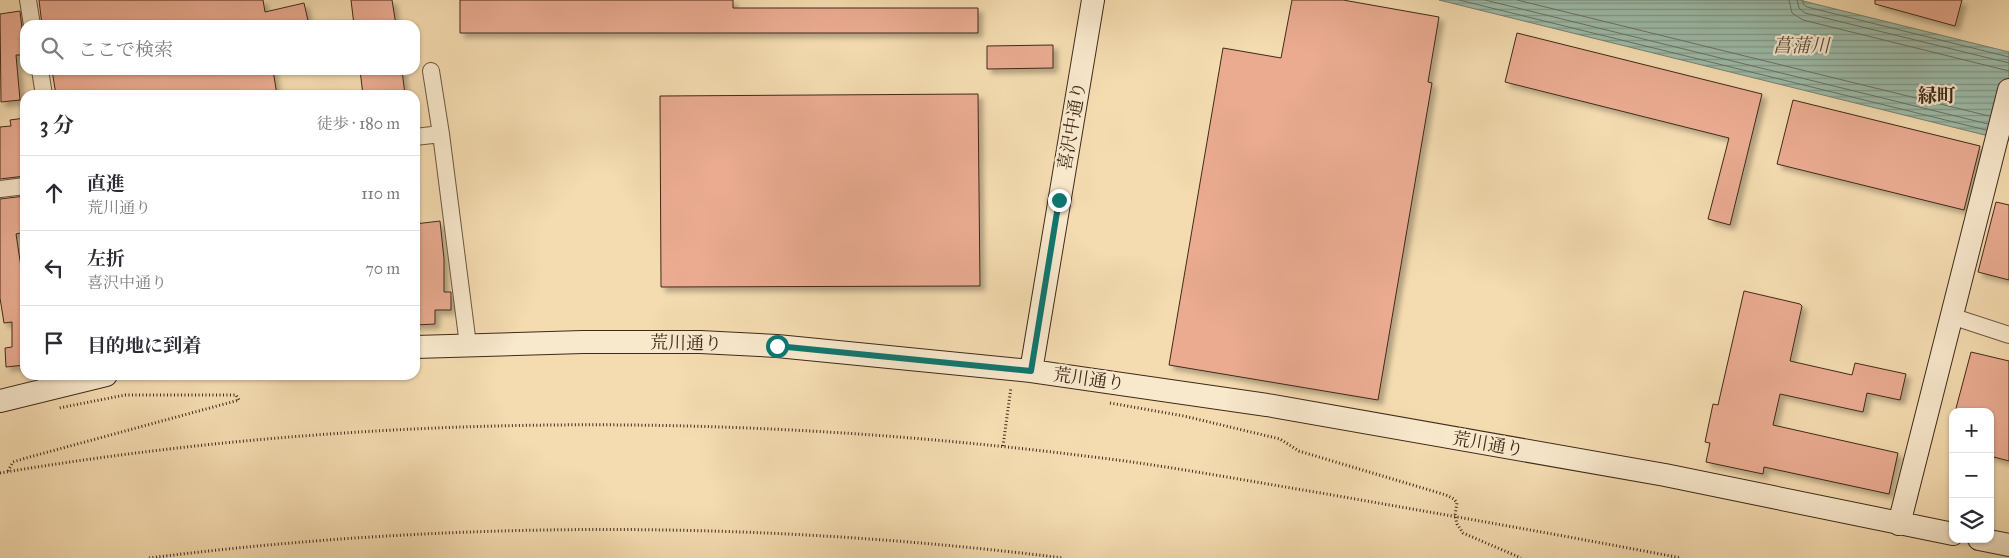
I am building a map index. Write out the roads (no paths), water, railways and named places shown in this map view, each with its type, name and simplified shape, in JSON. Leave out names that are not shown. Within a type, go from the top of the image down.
[{"type":"street","points":[[28,0],[31,20]]},
{"type":"street","name":"喜沢中通り","points":[[1022,370],[1094,0]]},
{"type":"street","points":[[431,70],[468,345]]},
{"type":"street","points":[[41,75],[43,90]]},
{"type":"street","points":[[1899,524],[2009,90]]},
{"type":"street","points":[[420,136],[441,134]]},
{"type":"street","points":[[0,189],[20,187]]},
{"type":"street","points":[[1951,316],[2009,335]]},
{"type":"street","name":"荒川通り","points":[[420,347],[583,342],[700,342],[767,345],[1022,370],[1267,405],[1696,482],[1949,533]]},
{"type":"street","points":[[0,401],[81,380]]},
{"type":"street","points":[[1994,542],[2009,545]]},
{"type":"water","name":"菖蒲川","points":[[1439,0],[1799,0],[2009,52],[2009,141]]},
{"type":"district","name":"緑町","points":[[1937,95]]}]
